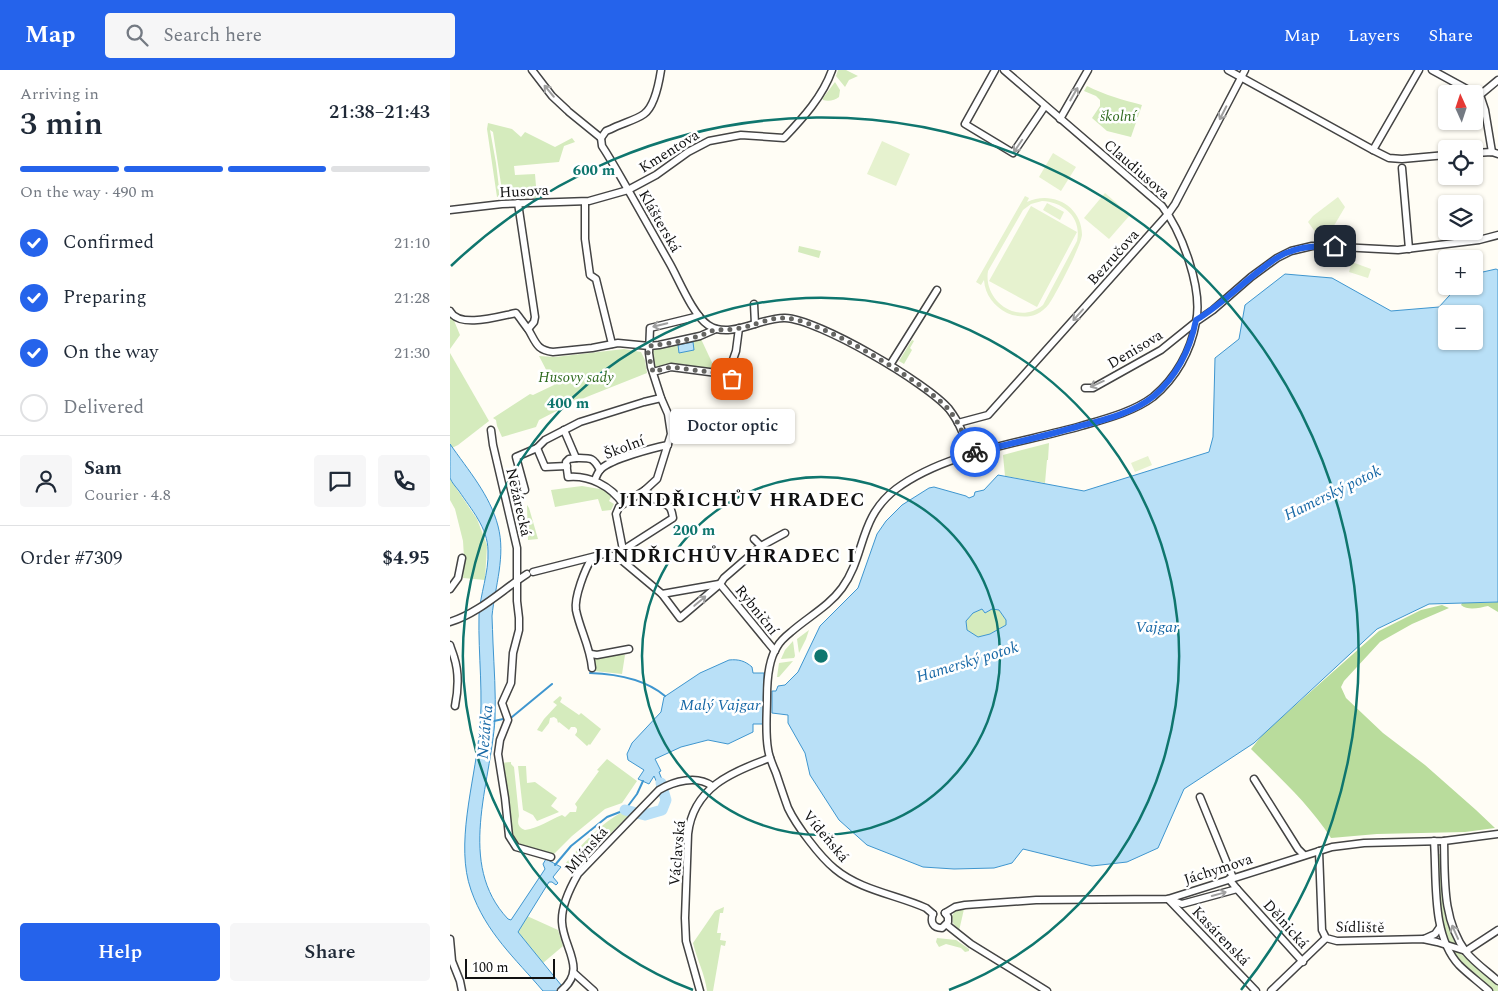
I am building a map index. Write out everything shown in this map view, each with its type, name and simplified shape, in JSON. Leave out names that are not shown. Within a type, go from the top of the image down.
[{"type":"street","points":[[532,70],[552,96],[601,138],[606,131],[644,114],[654,98],[661,70]]},
{"type":"street","name":"Kmentova","points":[[628,190],[656,175],[688,152],[709,141],[741,136],[784,138],[817,99],[832,70]]},
{"type":"street","points":[[995,70],[965,124],[1013,153],[1045,106]]},
{"type":"street","name":"Claudiusova","points":[[775,651],[782,640],[842,590],[852,572],[870,520],[884,500],[894,491],[923,473],[970,454],[1102,420],[1142,404],[1161,389],[1182,363],[1193,335],[1198,306],[1191,270],[1174,224],[1168,214],[1150,194],[1004,70]]},
{"type":"street","points":[[1060,119],[1088,70]]},
{"type":"street","points":[[1228,70],[1389,158],[1438,155]]},
{"type":"street","name":"Bezručova","points":[[958,423],[988,415],[1168,214],[1176,204],[1245,70]]},
{"type":"street","points":[[1373,150],[1419,70]]},
{"type":"street","points":[[1432,70],[1459,85]]},
{"type":"street","points":[[1483,92],[1498,80]]},
{"type":"street","points":[[1483,104],[1495,153]]},
{"type":"street","name":"Klášterská","points":[[601,138],[602,146],[699,316]]},
{"type":"street","points":[[1402,168],[1409,249]]},
{"type":"street","name":"Husova","points":[[450,210],[518,203],[585,202],[628,190]]},
{"type":"street","points":[[585,202],[585,239],[590,275],[596,279],[612,344]]},
{"type":"street","points":[[518,203],[535,317],[534,322],[528,329]]},
{"type":"street","name":"Denisova","points":[[1085,388],[1093,388],[1161,350],[1196,320],[1213,310],[1251,277],[1277,258],[1291,251],[1312,246],[1409,249],[1479,240],[1498,235]]},
{"type":"street","points":[[890,365],[937,290]]},
{"type":"street","points":[[754,304],[755,324]]},
{"type":"street","points":[[450,311],[456,318],[466,321],[516,313],[536,344],[546,351],[560,352],[624,343],[649,346],[700,336],[716,330],[739,328],[780,318],[793,319],[826,331],[890,365],[934,395],[949,409],[958,423],[970,454]]},
{"type":"street","points":[[623,550],[616,514],[619,507],[645,490],[657,479],[672,434],[668,414],[661,398],[648,353],[650,328],[699,316],[705,323],[716,330]]},
{"type":"street","points":[[729,370],[736,351],[739,328]]},
{"type":"street","points":[[653,372],[671,367],[717,373],[729,370]]},
{"type":"street","points":[[729,370],[732,372],[732,379]]},
{"type":"street","points":[[525,490],[516,457],[537,448],[545,440],[580,422],[661,398]]},
{"type":"street","name":"Nežárecká","points":[[491,430],[515,533],[518,580],[517,602],[520,618],[513,653],[511,683],[502,703],[508,717],[500,740],[498,754],[505,798],[508,836],[516,847],[551,857]]},
{"type":"street","points":[[564,430],[576,458]]},
{"type":"street","name":"Školní","points":[[595,480],[600,470],[608,464],[634,454],[668,445]]},
{"type":"street","points":[[537,448],[546,467],[567,466]]},
{"type":"street","points":[[600,470],[595,460],[589,458],[569,459],[566,462],[568,477],[595,480],[624,504]]},
{"type":"street","points":[[619,558],[623,550],[673,518],[670,507],[667,504],[656,500],[645,490]]},
{"type":"street","points":[[450,622],[476,610],[530,573],[604,554],[619,558],[662,594],[680,618],[761,546],[785,533]]},
{"type":"street","points":[[754,539],[761,546]]},
{"type":"street","points":[[450,588],[458,578],[462,558]]},
{"type":"street","points":[[592,558],[582,576],[576,605],[591,654],[592,668]]},
{"type":"street","points":[[662,594],[720,584]]},
{"type":"street","name":"Rybniční","points":[[720,584],[775,651]]},
{"type":"street","points":[[450,645],[456,670],[457,694],[455,706]]},
{"type":"street","points":[[591,654],[597,655],[629,649]]},
{"type":"street","name":"Vídeňská","points":[[775,651],[769,671],[767,687],[767,746],[789,810],[811,842],[837,871],[852,880],[928,909],[933,914],[932,921],[934,926],[942,928],[947,924],[971,944],[1047,991]]},
{"type":"street","name":"Václavská","points":[[700,991],[686,941],[685,918],[688,834],[693,815],[702,797],[712,786],[738,771],[770,758]]},
{"type":"street","points":[[1254,779],[1298,849],[1304,855]]},
{"type":"street","name":"Mlýnská","points":[[574,973],[574,966],[562,924],[564,908],[578,874],[659,790],[666,786],[692,780],[705,782],[712,786]]},
{"type":"street","name":"Dělnická","points":[[1200,797],[1236,889],[1303,962],[1326,938]]},
{"type":"street","name":"Jáchymova","points":[[945,912],[965,905],[1036,900],[1168,898],[1332,846],[1364,843],[1444,841],[1498,834]]},
{"type":"street","points":[[1434,841],[1440,927],[1447,946],[1458,964],[1489,991]]},
{"type":"street","points":[[1444,841],[1447,909],[1454,932],[1466,951],[1498,981]]},
{"type":"street","name":"Sídliště","points":[[1319,850],[1322,930],[1326,938],[1337,941],[1423,939],[1466,951]]},
{"type":"street","points":[[1168,898],[1182,904],[1236,889]]},
{"type":"street","name":"Kasárenská","points":[[1168,898],[1256,991]]},
{"type":"street","points":[[933,914],[940,911],[945,912],[948,920],[947,924]]},
{"type":"street","points":[[1423,939],[1435,934],[1440,927]]},
{"type":"street","points":[[1466,951],[1498,930]]},
{"type":"street","points":[[450,939],[452,962],[462,991]]},
{"type":"street","points":[[1272,991],[1303,962]]},
{"type":"street","points":[[561,991],[568,986],[574,973],[594,991]]},
{"type":"green space","points":[[838,70],[846,70],[858,76],[849,80],[845,87],[836,76]]},
{"type":"green space","points":[[835,82],[840,90],[839,97],[827,101],[823,100],[823,98]]},
{"type":"green space","name":"školní","points":[[1087,86],[1107,95],[1142,105],[1131,137],[1107,131],[1092,118],[1100,106],[1100,100],[1096,96],[1084,91]]},
{"type":"green space","points":[[488,123],[512,129],[521,137],[525,132],[555,147],[572,138],[575,142],[564,146],[559,162],[514,166],[515,175],[535,174],[537,198],[503,197],[493,132],[490,130],[500,196],[497,197],[487,129]]},
{"type":"green space","points":[[882,141],[910,154],[896,186],[867,174]]},
{"type":"green space","points":[[1053,153],[1076,167],[1061,191],[1039,177]]},
{"type":"green space","points":[[1105,193],[1130,215],[1109,239],[1084,218]]},
{"type":"green space","points":[[1025,196],[1029,198],[1027,202],[1046,198],[1064,203],[1077,216],[1081,225],[1081,241],[1057,291],[1049,304],[1040,312],[1026,316],[1007,313],[991,300],[984,280],[981,285],[976,282]],"holes":[[[1042,201],[1064,208],[1074,218],[1077,225],[1077,241],[1043,305],[1033,311],[1023,313],[1013,311],[1004,307],[991,292],[988,282],[988,271],[1023,210],[1031,204]]]},
{"type":"green space","points":[[1338,197],[1345,207],[1332,229],[1331,241],[1321,240],[1308,222]]},
{"type":"green space","points":[[1047,203],[1064,212],[1060,220],[1043,210]]},
{"type":"green space","points":[[1031,206],[1077,232],[1037,307],[989,281]]},
{"type":"green space","points":[[799,246],[821,251],[819,258],[798,252]]},
{"type":"green space","points":[[1352,262],[1371,269],[1368,278],[1349,272]]},
{"type":"green space","points":[[450,311],[460,335],[450,349]]},
{"type":"green space","name":"Husovy sady","points":[[701,339],[716,371],[712,371],[709,368],[688,368],[685,364],[676,364],[658,370],[655,368],[651,352],[654,348]]},
{"type":"green space","points":[[912,340],[914,341],[910,348],[912,350],[904,364],[899,361]]},
{"type":"green space","name":"Husovy sady","points":[[624,349],[641,352],[645,360],[647,373],[574,402],[539,420],[536,427],[502,437],[496,420],[493,418],[530,394],[533,395],[554,385],[539,356],[555,357]]},
{"type":"green space","points":[[450,353],[489,421],[450,449]]},
{"type":"green space","points":[[1049,443],[1045,483],[1005,476],[1003,455]]},
{"type":"green space","points":[[1148,456],[1152,465],[1135,472],[1131,463]]},
{"type":"green space","points":[[450,479],[477,519],[487,545],[485,580],[463,578],[463,541],[455,509],[450,500]]},
{"type":"green space","points":[[582,486],[601,488],[612,495],[609,501],[614,504],[611,510],[602,511],[598,499],[555,507],[551,490]]},
{"type":"green space","points":[[527,505],[529,508],[538,539],[528,540]]},
{"type":"green space","points":[[1498,602],[1498,612],[1488,606],[1470,608],[1461,605],[1462,603]]},
{"type":"green space","points":[[1442,605],[1449,608],[1412,624],[1380,642],[1344,681],[1341,687],[1346,698],[1383,733],[1425,765],[1495,828],[1465,832],[1377,834],[1331,838],[1303,802],[1251,749],[1263,734],[1379,631],[1421,610]]},
{"type":"green space","points":[[982,609],[985,613],[992,609],[999,610],[1006,620],[1006,625],[990,634],[978,637],[967,630],[966,621],[973,613]]},
{"type":"green space","points":[[809,630],[806,639],[799,653],[797,639]]},
{"type":"green space","points":[[793,641],[794,658],[781,659],[785,650]]},
{"type":"green space","points":[[620,653],[625,655],[622,674],[594,671],[592,660]]},
{"type":"green space","points":[[793,661],[779,677],[777,677],[779,663]]},
{"type":"green space","points":[[560,696],[562,698],[560,702],[579,715],[581,713],[601,729],[590,745],[587,746],[575,735],[577,729],[575,727],[571,727],[569,730],[558,723],[554,717],[550,718],[549,723],[542,732],[537,730],[557,705],[553,702]]},
{"type":"green space","points":[[607,759],[637,781],[622,803],[605,809],[572,836],[554,854],[520,847],[511,835],[501,763],[511,762],[514,767],[518,823],[525,830],[539,826],[562,815],[565,817],[570,812],[576,812],[577,807],[575,804],[599,771],[597,770]]},
{"type":"green space","points":[[518,766],[526,766],[527,783],[535,782],[557,798],[551,806],[559,812],[537,821],[533,815],[523,810]]},
{"type":"green space","points":[[624,811],[631,813],[580,864],[565,864],[600,828]]},
{"type":"green space","points":[[1438,854],[1441,854],[1445,916],[1456,944],[1449,942],[1442,923]]},
{"type":"green space","points":[[724,907],[723,913],[720,913],[717,933],[721,933],[720,940],[726,941],[725,946],[721,945],[713,991],[707,991],[693,943],[715,911]]},
{"type":"green space","points":[[964,909],[959,931],[953,923],[952,916],[955,911]]},
{"type":"green space","points":[[527,916],[558,930],[563,946],[543,963],[518,932]]},
{"type":"green space","points":[[937,938],[956,940],[969,949],[969,951],[965,952],[961,948],[946,944],[939,947],[936,942]]},
{"type":"green space","points":[[1452,950],[1461,954],[1498,985],[1498,991],[1492,991],[1462,965]]},
{"type":"water","name":"Vajgar","points":[[1498,270],[1498,602],[1429,604],[1377,629],[1254,743],[1184,789],[1158,848],[1127,862],[1092,866],[1023,849],[1012,863],[994,868],[954,869],[923,867],[867,845],[839,820],[810,775],[805,753],[788,723],[788,715],[772,713],[772,691],[776,691],[778,686],[785,685],[798,672],[820,626],[858,588],[877,534],[886,521],[902,505],[929,488],[934,487],[969,498],[974,496],[975,492],[984,490],[998,475],[1084,491],[1209,452],[1213,437],[1215,358],[1239,339],[1245,305],[1285,274],[1332,278],[1391,311],[1438,307],[1438,350],[1483,350],[1483,305],[1441,305],[1450,295],[1483,295],[1483,272]],"holes":[[[982,609],[985,613],[992,609],[999,610],[1006,620],[1006,625],[990,634],[978,637],[967,630],[966,621],[973,613]]]},
{"type":"water","points":[[693,342],[694,350],[679,353],[678,345]]},
{"type":"water","name":"Nežárka","points":[[450,444],[490,504],[498,526],[501,548],[492,616],[495,719],[480,823],[480,849],[483,874],[492,897],[508,919],[511,920],[545,869],[543,864],[546,859],[561,867],[553,877],[558,883],[556,885],[549,882],[518,932],[566,991],[543,991],[502,944],[477,905],[467,872],[465,834],[477,755],[480,721],[479,615],[488,551],[482,527],[450,478]]},
{"type":"water","name":"Malý Vajgar","points":[[729,660],[739,660],[747,663],[752,667],[753,673],[764,673],[763,724],[753,724],[753,732],[728,744],[708,740],[681,747],[655,759],[661,771],[659,772],[663,782],[658,785],[654,776],[649,784],[638,779],[644,770],[628,760],[627,754],[632,743],[661,712],[664,697],[700,673]]},
{"type":"waterway","points":[[590,673],[630,678],[649,685],[665,696]]},
{"type":"waterway","name":"Nežárka","points":[[494,721],[512,717],[552,684]]},
{"type":"waterway","name":"Hamerský potok","points":[[555,865],[571,846],[607,817],[625,810],[637,794],[643,781]]},
{"type":"waterway","points":[[625,810],[645,815],[662,810],[666,800],[661,783]]},
{"type":"way so far","points":[[732,379],[732,372],[729,370],[717,373],[671,367],[653,372],[648,353],[649,346],[783,317],[801,321],[826,331],[881,360],[910,377],[934,395],[949,409],[958,423],[970,454],[975,452]]},
{"type":"place","name":"Doctor optic","points":[[732,379]]},
{"type":"district","name":"JINDŘICHŮV HRADEC","points":[[742,499]]},
{"type":"district","name":"JINDŘICHŮV HRADEC I","points":[[725,555]]},
{"type":"route","points":[[975,452],[1102,420],[1142,404],[1161,389],[1182,363],[1188,351],[1196,320],[1213,310],[1251,277],[1277,258],[1302,248],[1335,246]]}]
